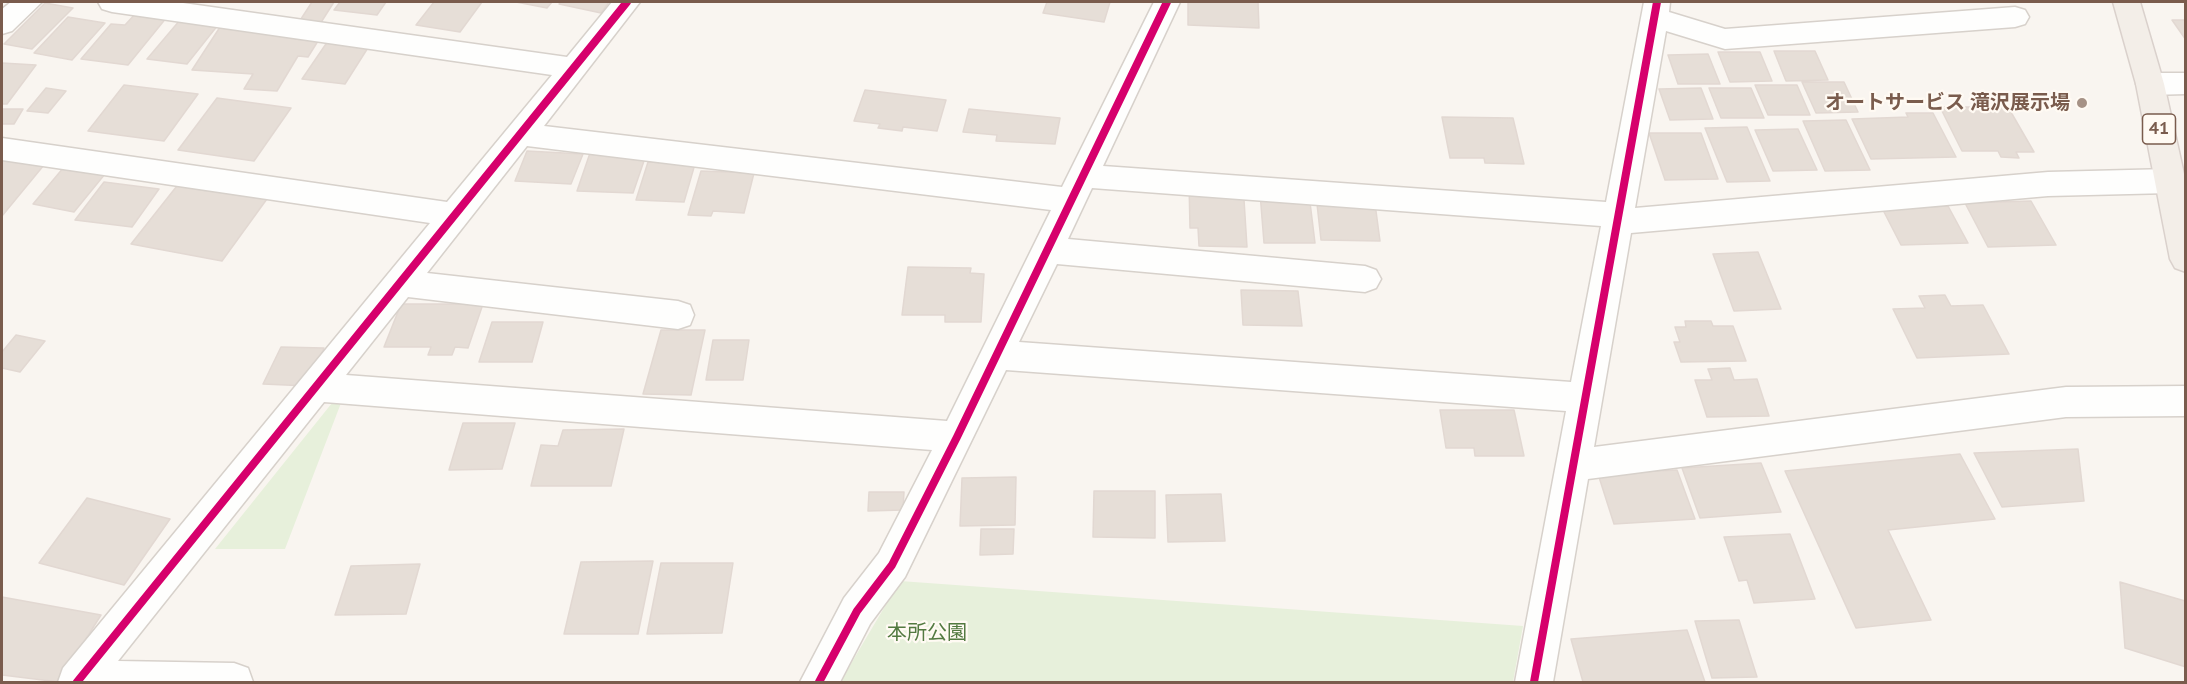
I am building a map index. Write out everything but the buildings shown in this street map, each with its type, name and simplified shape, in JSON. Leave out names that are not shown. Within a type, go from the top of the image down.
[{"type":"main road","name":"41","points":[[2127,2],[2150,84],[2186,259]]},
{"type":"street","points":[[2,24],[28,2]]},
{"type":"street","points":[[112,2],[573,68]]},
{"type":"street","points":[[78,681],[627,2]]},
{"type":"street","points":[[819,682],[857,611],[892,565],[957,437],[1167,2]]},
{"type":"street","points":[[1534,682],[1616,219],[1656,9],[1725,39],[2015,17]]},
{"type":"street","points":[[2150,84],[2186,83]]},
{"type":"street","points":[[520,134],[1077,188],[1616,219],[2048,184],[2170,181]]},
{"type":"street","points":[[2,149],[455,215]]},
{"type":"street","points":[[1047,250],[1365,279]]},
{"type":"street","points":[[400,283],[678,315]]},
{"type":"street","points":[[997,355],[1585,398]]},
{"type":"street","points":[[318,387],[957,437]]},
{"type":"street","points":[[1573,465],[2066,402],[2186,401]]},
{"type":"street","points":[[78,681],[234,682]]},
{"type":"green space","points":[[332,403],[341,403],[285,549],[215,549]]},
{"type":"green space","name":"本所公園","points":[[900,581],[1523,626],[1513,682],[840,682]]},
{"type":"cycle path","points":[[77,682],[627,2]]},
{"type":"cycle path","points":[[819,682],[857,611],[892,565],[957,437],[1167,2]]},
{"type":"cycle path","points":[[1534,682],[1657,2]]},
{"type":"place","name":"オートサービス 滝沢展示場","points":[[2082,103]]}]
